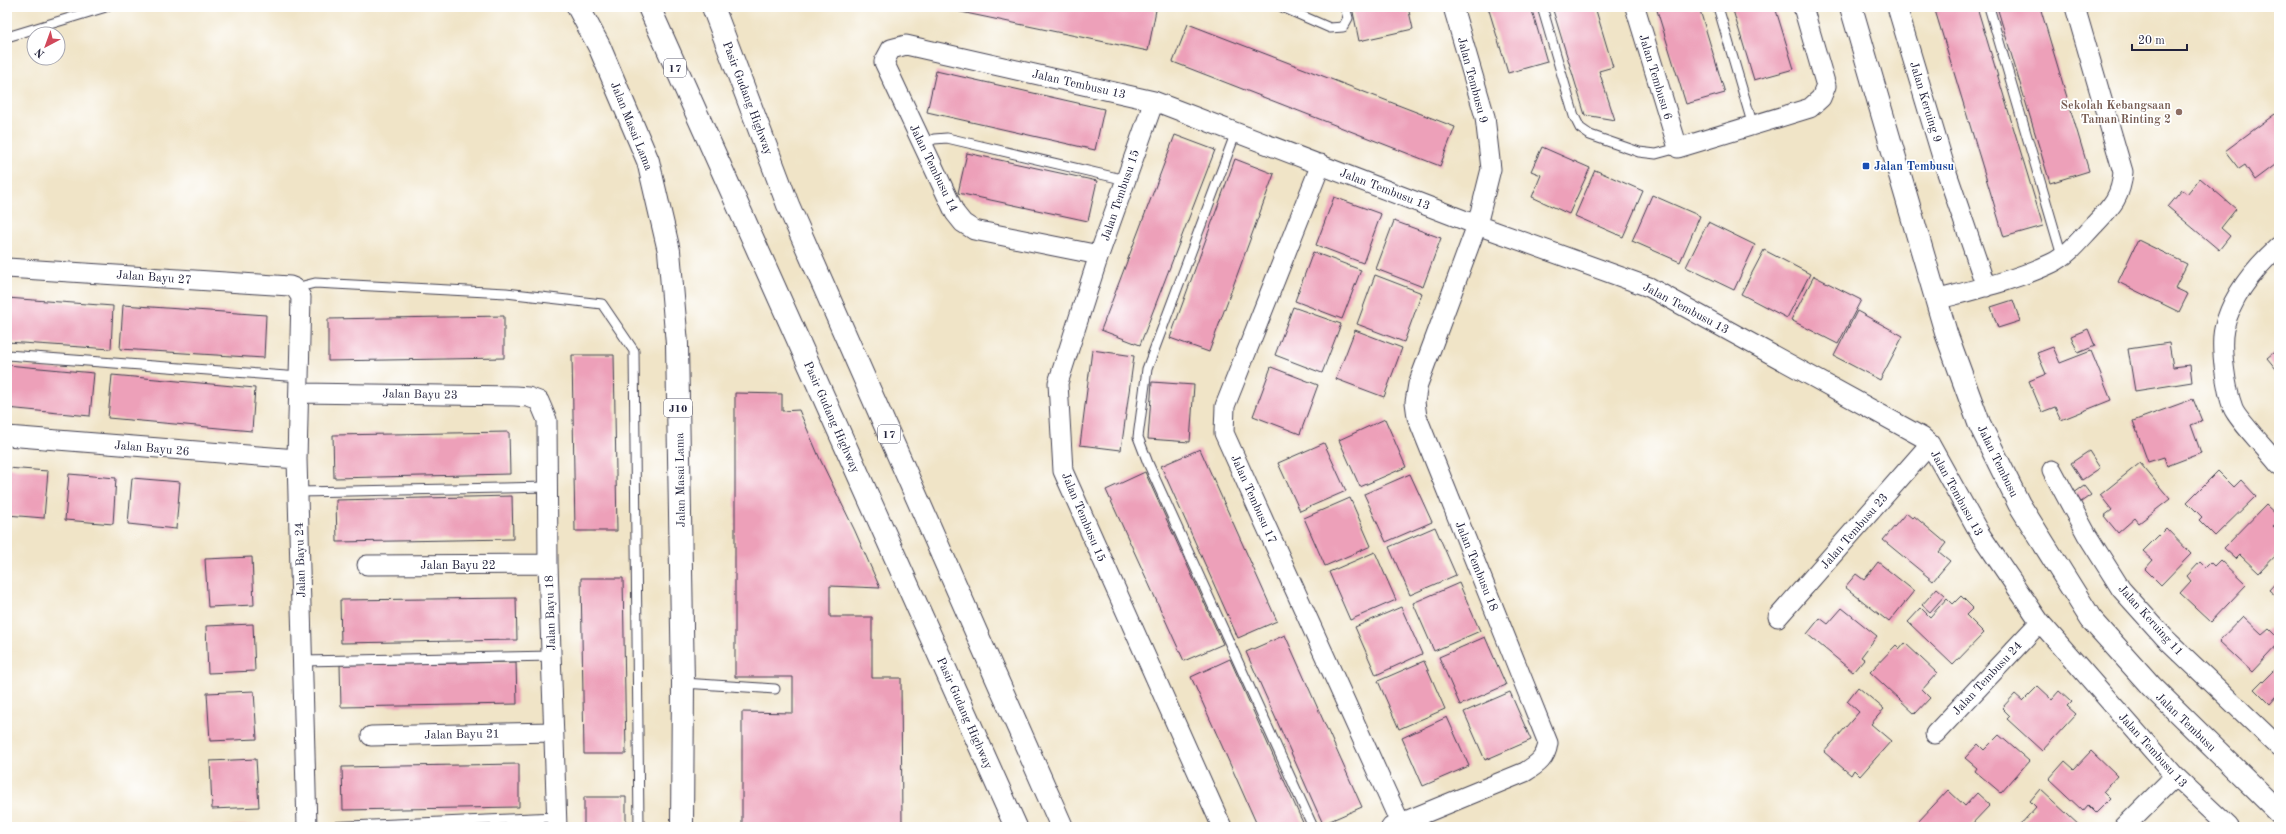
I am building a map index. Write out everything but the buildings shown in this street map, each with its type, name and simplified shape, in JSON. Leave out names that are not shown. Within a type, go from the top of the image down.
[{"type":"main road","name":"Jalan Masai Lama","points":[[578,7],[599,46],[648,161],[669,252],[678,344],[683,683],[682,827]]},
{"type":"main road","name":"Pasir Gudang Highway","points":[[649,7],[746,228],[1016,827]]},
{"type":"main road","name":"Pasir Gudang Highway","points":[[713,7],[788,205],[1062,827]]},
{"type":"main road","name":"Jalan Tembusu","points":[[1851,7],[1946,334],[1979,423],[2019,504],[2091,619],[2150,686],[2278,808]]},
{"type":"street","name":"Jalan Tembusu 9","points":[[1453,7],[1485,117],[1491,169],[1477,224]]},
{"type":"street","name":"Jalan Tembusu 6","points":[[1634,7],[1678,148]]},
{"type":"street","points":[[1678,148],[1810,108],[1821,98],[1826,86],[1803,7]]},
{"type":"street","name":"Jalan Keruing 9","points":[[1898,7],[1945,167],[1986,287]]},
{"type":"street","points":[[1936,300],[1986,287],[2053,263],[2062,256],[2108,210],[2121,190],[2123,172],[2075,7]]},
{"type":"street","name":"Jalan Tembusu 13","points":[[890,49],[906,46],[1154,101],[1477,224],[1649,287],[1922,437],[1930,444],[1980,534],[2040,622],[2175,776],[2229,827]]},
{"type":"street","name":"Jalan Tembusu 14","points":[[890,49],[884,62],[955,213],[963,223],[974,230],[1099,255]]},
{"type":"street","name":"Jalan Tembusu 15","points":[[1154,101],[1099,255],[1058,383],[1063,471],[1222,827]]},
{"type":"street","name":"Jalan Tembusu 17","points":[[1321,164],[1225,406],[1224,433],[1398,826]]},
{"type":"street","name":"Jalan Tembusu 18","points":[[1398,826],[1525,772],[1539,763],[1546,753],[1548,743],[1417,417],[1415,402],[1418,384],[1477,224]]},
{"type":"street","points":[[2279,246],[2262,262],[2240,290],[2224,329],[2224,369],[2233,409],[2279,465]]},
{"type":"street","name":"Jalan Bayu 27","points":[[7,268],[290,286],[297,291]]},
{"type":"street","name":"Jalan Bayu 24","points":[[297,291],[301,297],[298,492],[307,827]]},
{"type":"street","name":"Jalan Bayu 23","points":[[300,385],[516,396],[528,397],[539,401]]},
{"type":"street","name":"Jalan Bayu 18","points":[[539,401],[547,420],[548,564],[557,822]]},
{"type":"street","name":"Jalan Bayu 26","points":[[7,436],[298,459]]},
{"type":"street","name":"Jalan Tembusu 23","points":[[1778,617],[1930,444]]},
{"type":"street","name":"Jalan Keruing 11","points":[[2052,470],[2087,535],[2121,589],[2165,638],[2279,747]]},
{"type":"street","name":"Jalan Bayu 22","points":[[367,565],[548,564]]},
{"type":"street","name":"Jalan Tembusu 24","points":[[1935,734],[2040,622]]},
{"type":"street","name":"Jalan Bayu 21","points":[[371,736],[554,732]]},
{"type":"street","points":[[2124,827],[2175,776]]},
{"type":"lane","points":[[7,37],[106,7]]},
{"type":"lane","points":[[1282,7],[1330,28],[1343,27],[1348,18],[1345,7]]},
{"type":"lane","points":[[1542,7],[1574,116],[1580,128],[1590,135],[1639,152],[1656,154],[1678,148]]},
{"type":"lane","points":[[1718,7],[1753,126]]},
{"type":"lane","points":[[1989,7],[2062,256]]},
{"type":"lane","points":[[1236,132],[1147,370],[1138,437],[1148,463],[1313,827]]},
{"type":"lane","points":[[924,146],[934,139],[947,138],[1126,180]]},
{"type":"lane","points":[[297,291],[315,283],[506,293],[602,304],[634,351],[639,827]]},
{"type":"lane","points":[[7,354],[300,385]]},
{"type":"lane","points":[[298,492],[547,487]]},
{"type":"lane","points":[[303,661],[552,656]]},
{"type":"lane","points":[[683,683],[775,689]]},
{"type":"lane","points":[[327,827],[557,822]]},
{"type":"place","name":"Sekolah Kebangsaan Taman Rinting 2","points":[[2179,112]]},
{"type":"place","name":"Jalan Tembusu","points":[[1866,166]]}]
